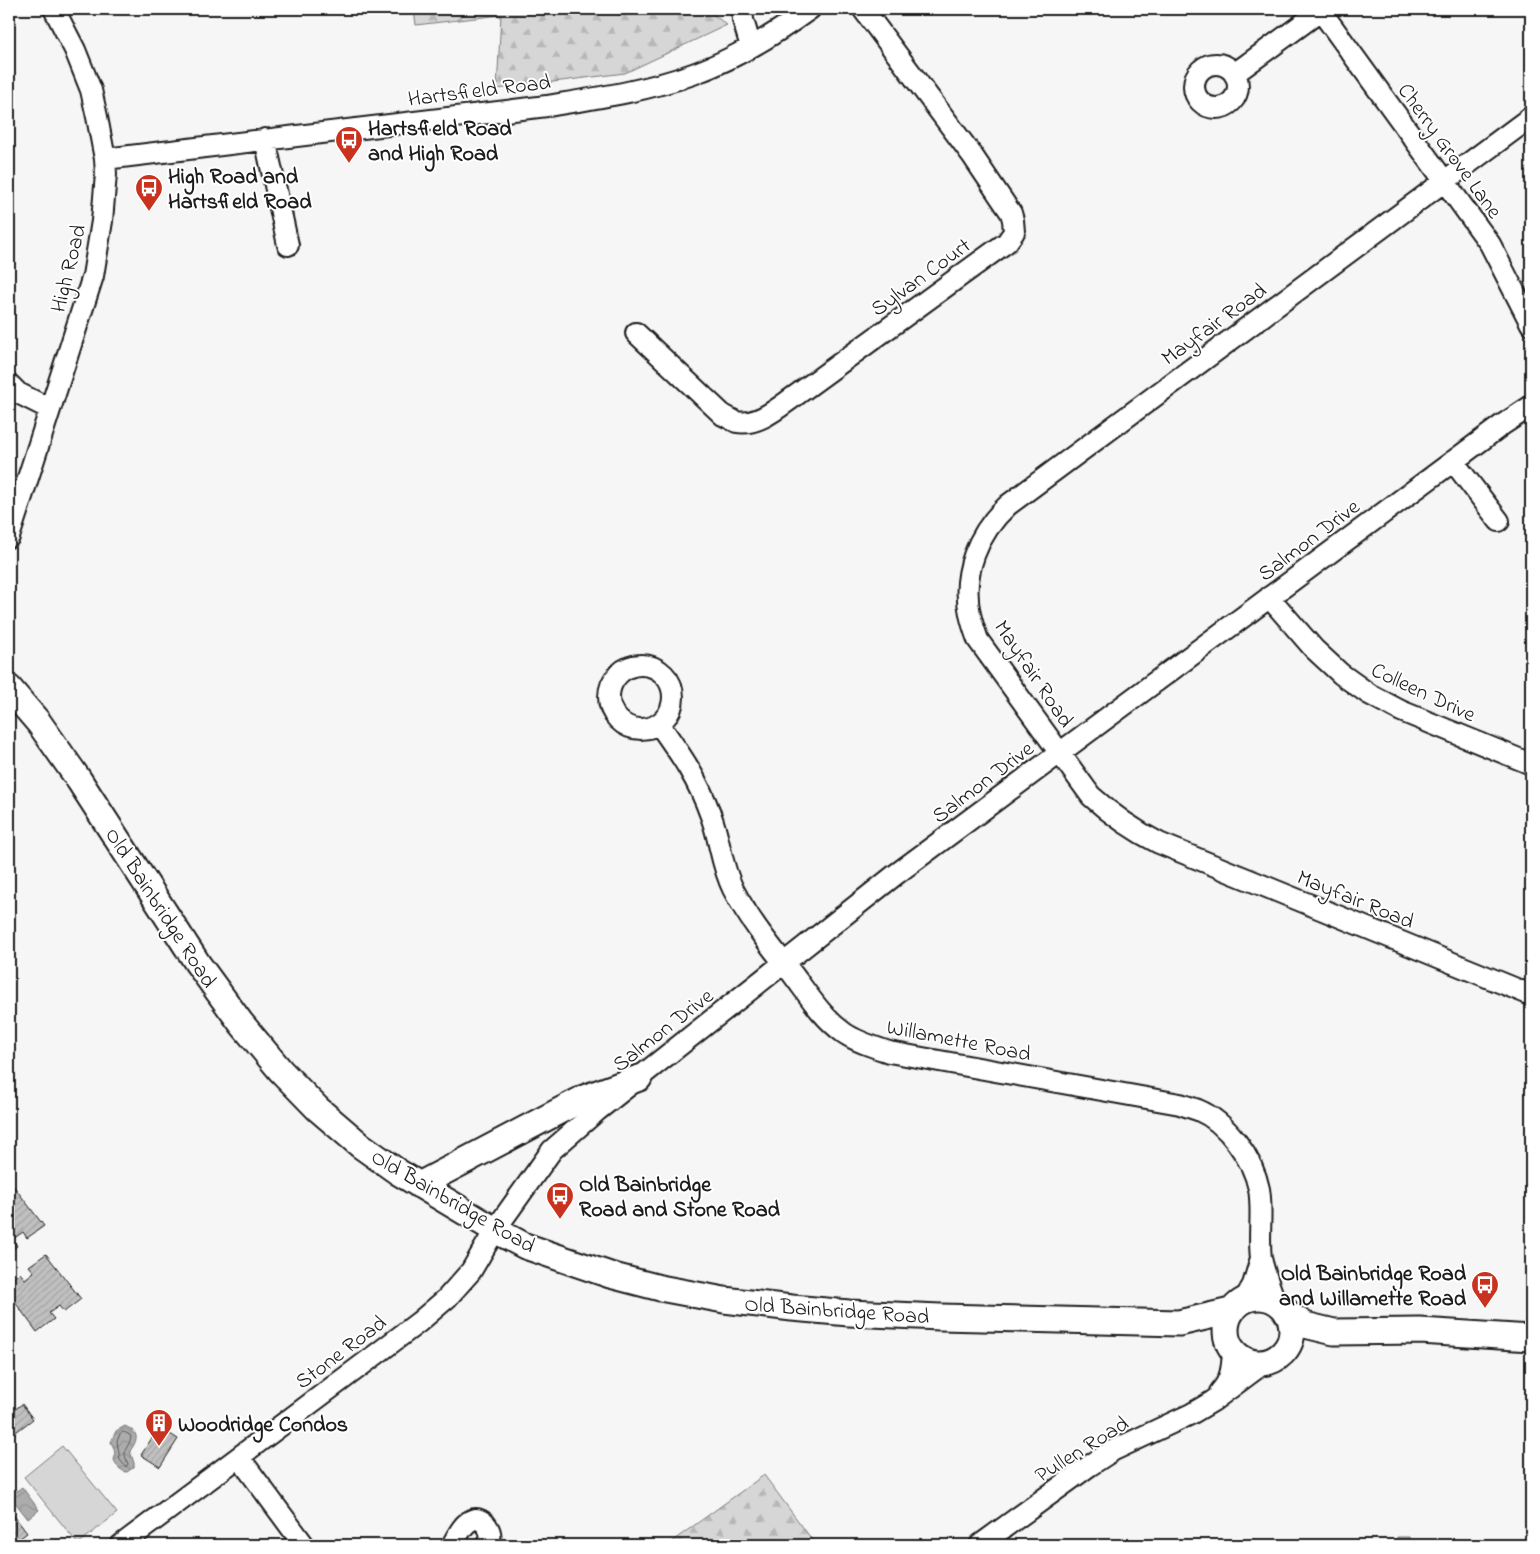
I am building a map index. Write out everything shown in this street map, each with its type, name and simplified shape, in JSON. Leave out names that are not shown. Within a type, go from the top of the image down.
[{"type":"main road","name":"Old Bainbridge Road","points":[[9,688],[39,723],[77,777],[198,964],[247,1031],[281,1070],[318,1108],[360,1144],[398,1172],[495,1230],[525,1246],[610,1275],[660,1288],[724,1300],[858,1313],[1179,1323],[1212,1334],[1230,1347]]},
{"type":"main road","points":[[419,1185],[584,1098],[639,1078]]},
{"type":"main road","points":[[1334,1332],[1289,1345],[1278,1357],[1264,1363],[1255,1364],[1247,1362],[1230,1347],[1225,1326],[1237,1306],[1254,1298],[1265,1298],[1305,1325],[1334,1332],[1420,1331],[1531,1338]]},
{"type":"main road","name":"Old Bainbridge Road","points":[[1179,1323],[1237,1306]]},
{"type":"main road","points":[[1281,1307],[1292,1328],[1289,1345]]},
{"type":"street","name":"High Road","points":[[9,538],[93,276],[102,221],[106,174],[106,159],[91,90],[75,50],[54,9]]},
{"type":"street","points":[[742,9],[750,47]]},
{"type":"street","name":"Hartsfield Road","points":[[106,159],[538,107],[605,96],[693,74],[750,47],[786,26],[810,9]]},
{"type":"street","name":"Sylvan Court","points":[[636,333],[724,414],[736,422],[749,423],[764,417],[796,396],[1007,242],[1014,232],[1013,220],[1007,206],[972,155],[864,9]]},
{"type":"street","points":[[1234,74],[1322,10]]},
{"type":"street","name":"Cherry Grove Lane","points":[[1322,10],[1490,244],[1531,324]]},
{"type":"street","name":"Mayfair Road","points":[[1531,118],[1008,505],[989,525],[980,540],[973,556],[968,594],[970,614],[978,640],[1092,796],[1109,812],[1136,831],[1159,843],[1531,995]]},
{"type":"street","points":[[265,139],[288,245]]},
{"type":"street","points":[[9,384],[18,393],[50,409]]},
{"type":"street","name":"Salmon Drive","points":[[495,1230],[552,1150],[598,1110],[895,875],[1453,461],[1531,406]]},
{"type":"street","points":[[1453,461],[1499,521]]},
{"type":"street","name":"Colleen Drive","points":[[1269,598],[1314,649],[1340,674],[1369,694],[1401,711],[1531,764]]},
{"type":"street","name":"Willamette Road","points":[[659,724],[691,770],[703,794],[712,818],[723,864],[733,888],[748,914],[824,1016],[844,1033],[889,1052],[1180,1104],[1199,1110],[1229,1134],[1242,1150],[1253,1169],[1259,1190],[1261,1258],[1253,1284],[1237,1306]]},
{"type":"street","name":"Stone Road","points":[[121,1545],[419,1322],[447,1298],[471,1271],[495,1230]]},
{"type":"street","name":"Willamette Road","points":[[1261,1258],[1281,1307]]},
{"type":"street","name":"Pullen Road","points":[[1212,1401],[1226,1385],[1232,1371],[1230,1347]]},
{"type":"street","name":"Pullen Road","points":[[980,1545],[1089,1466],[1112,1452],[1166,1427],[1212,1401],[1264,1363]]},
{"type":"street","points":[[239,1457],[304,1545]]},
{"type":"street","points":[[452,1545],[467,1524],[479,1519],[491,1534],[491,1540],[487,1545]]},
{"type":"green space","points":[[306,9],[349,9],[309,13]]},
{"type":"green space","points":[[414,9],[706,9],[727,25],[625,73],[497,89],[501,15],[416,25]]},
{"type":"green space","points":[[62,1446],[117,1513],[78,1544],[24,1477]]},
{"type":"green space","points":[[764,1475],[816,1545],[667,1545]]},
{"type":"water","points":[[125,1426],[133,1431],[136,1437],[130,1451],[134,1467],[127,1472],[121,1469],[115,1462],[111,1442],[116,1431]]},
{"type":"water","points":[[22,1487],[39,1510],[28,1519],[10,1496]]},
{"type":"water","points":[[1397,1537],[1409,1537],[1411,1545],[1397,1545]]},
{"type":"building","points":[[9,1180],[44,1226],[27,1238],[23,1232],[13,1239],[17,1246],[9,1252]]},
{"type":"building","points":[[46,1254],[81,1299],[64,1312],[59,1306],[49,1313],[54,1319],[37,1332],[9,1294],[9,1281],[20,1273],[25,1279],[34,1272],[29,1266]]},
{"type":"building","points":[[22,1404],[33,1419],[12,1435],[9,1431],[9,1414]]},
{"type":"building","name":"Woodridge Condos","points":[[159,1427],[178,1439],[160,1467],[141,1455]]},
{"type":"building","points":[[9,1509],[27,1533],[11,1545],[9,1545]]},
{"type":"place","name":"Hartsfield Road and High Road","points":[[349,164]]},
{"type":"place","name":"High Road and Hartsfield Road","points":[[149,212]]},
{"type":"place","name":"Old Bainbridge Road and Stone Road","points":[[560,1220]]},
{"type":"place","name":"Old Bainbridge Road and Willamette Road","points":[[1485,1309]]},
{"type":"place","name":"Woodridge Condos","points":[[159,1447]]}]
